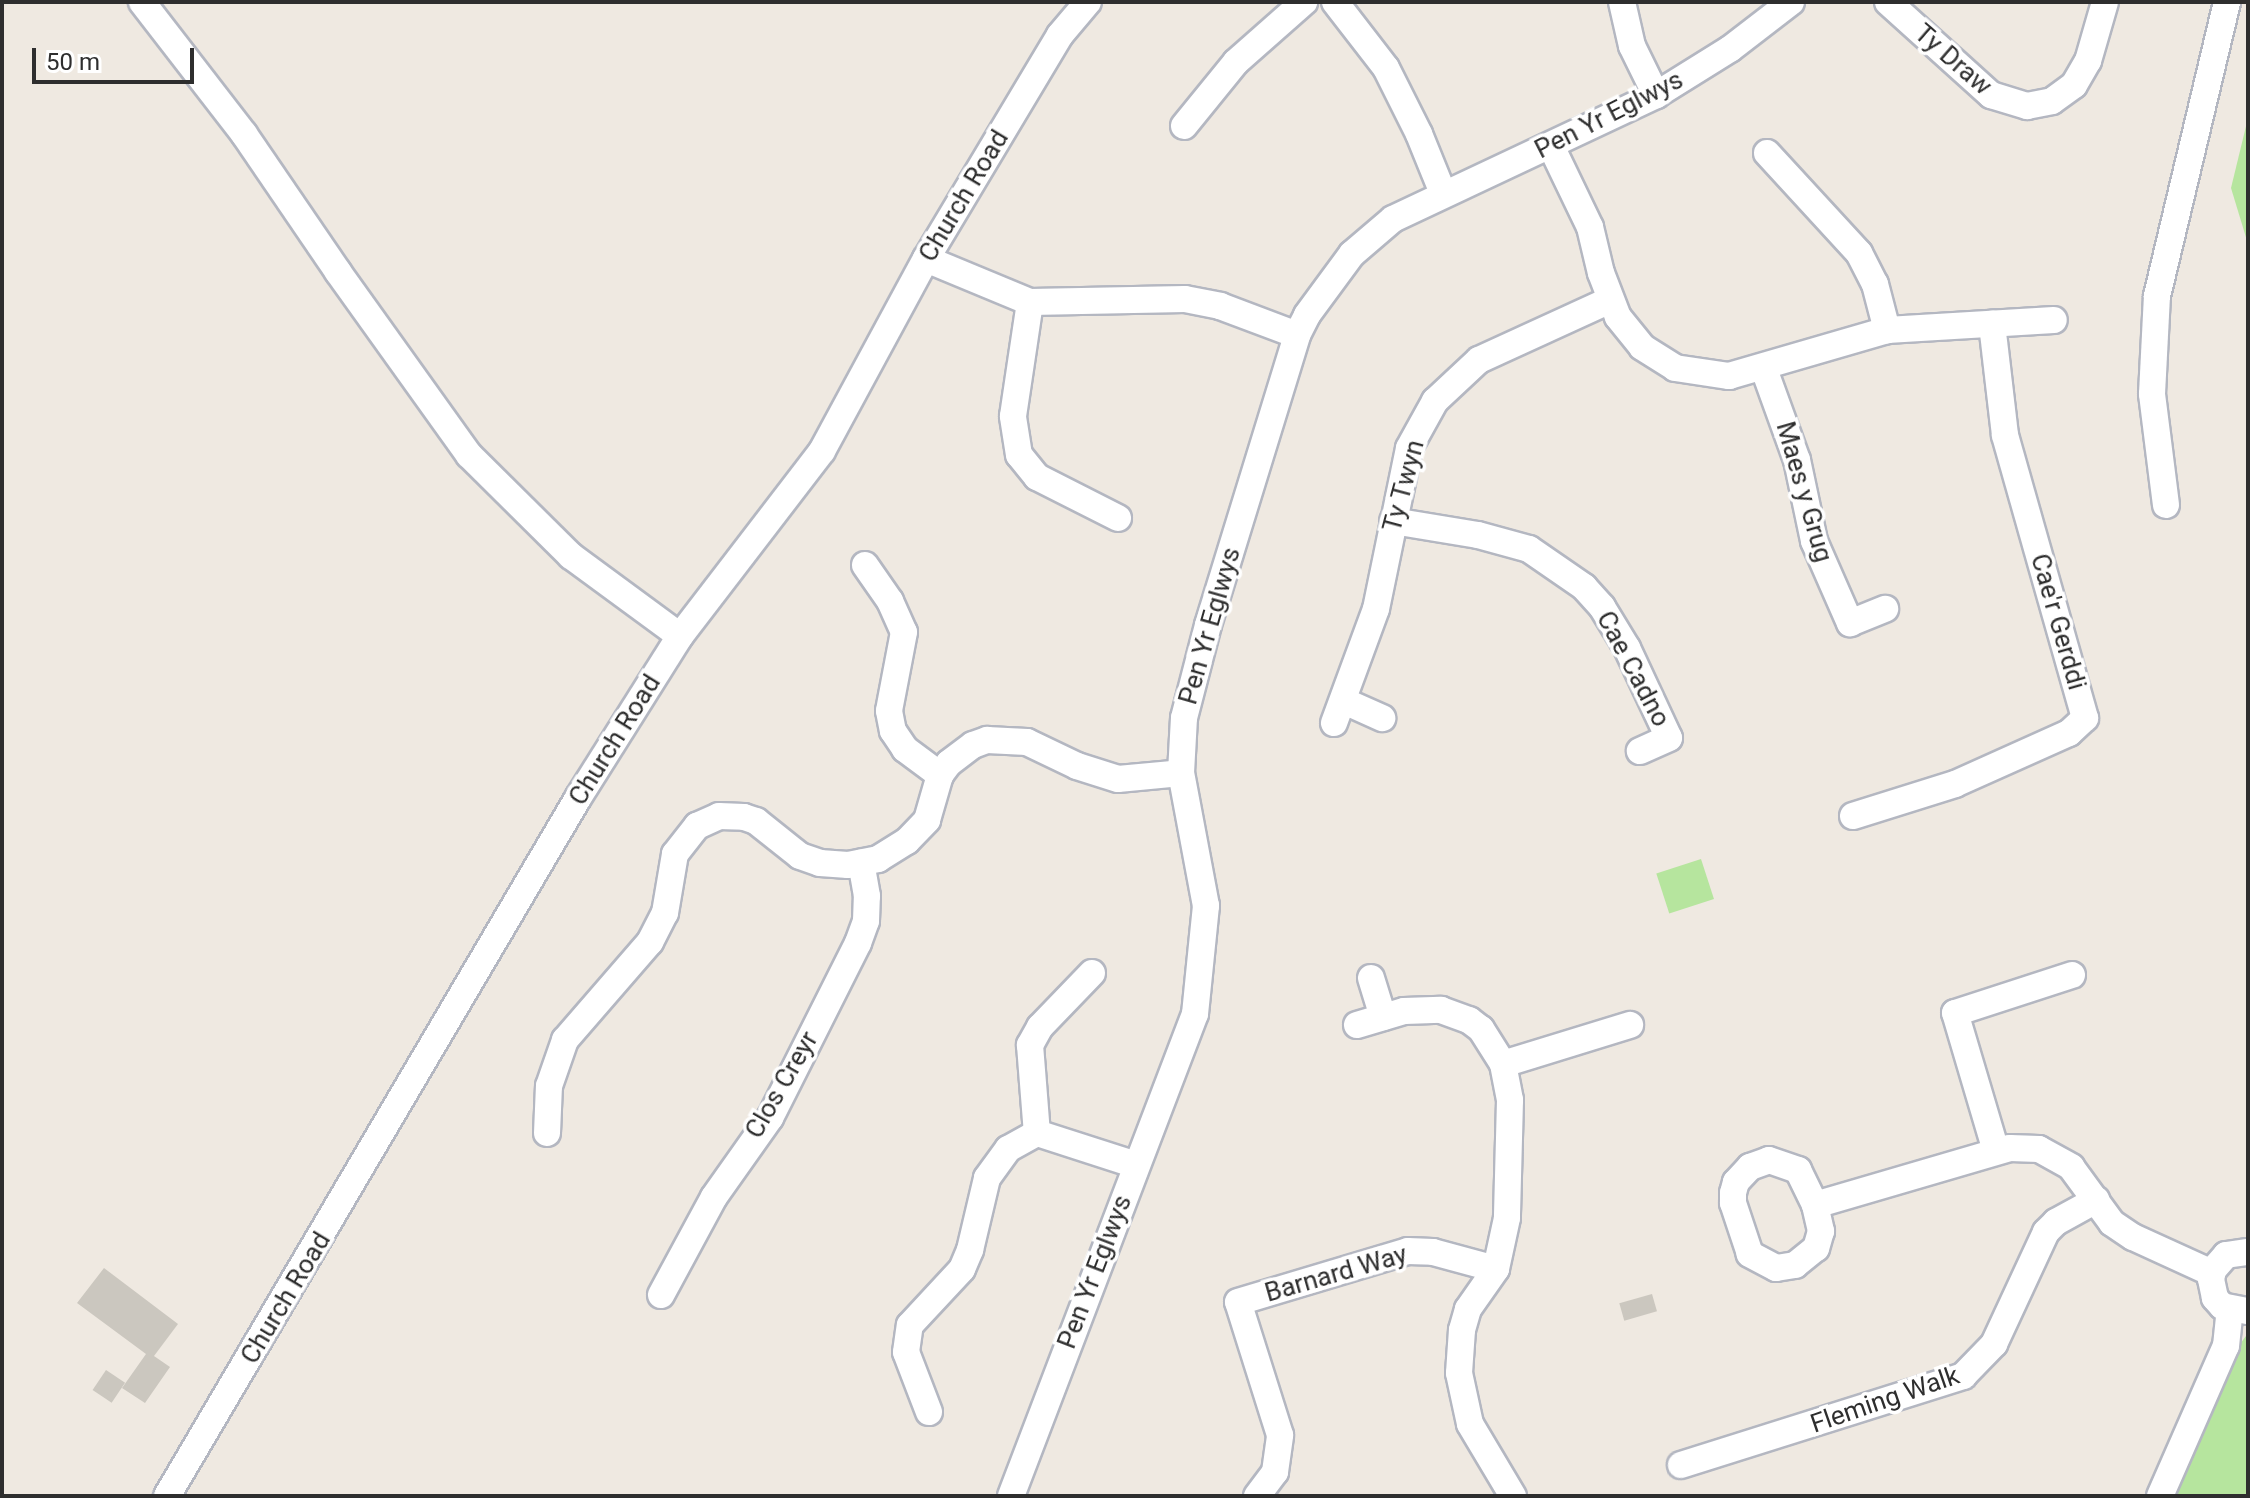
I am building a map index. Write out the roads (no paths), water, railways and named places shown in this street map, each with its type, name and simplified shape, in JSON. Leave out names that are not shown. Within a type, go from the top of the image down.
[{"type":"street","points":[[142,2],[244,134],[469,455],[571,556],[680,636]]},
{"type":"street","name":"Church Road","points":[[167,1496],[578,798],[680,636],[822,451],[926,259],[1060,35],[1088,2]]},
{"type":"street","points":[[1184,126],[1236,62],[1304,2]]},
{"type":"street","points":[[1335,2],[1386,68],[1419,134],[1443,193]]},
{"type":"street","points":[[1622,2],[1632,46],[1656,95]]},
{"type":"street","name":"Pen Yr Eglwys","points":[[1011,1496],[1195,1014],[1204,954],[1206,906],[1181,773],[1184,718],[1204,640],[1297,335],[1320,293],[1352,254],[1393,219],[1656,95],[1730,49],[1791,2]]},
{"type":"street","name":"Ty Draw","points":[[1888,2],[1991,95],[2027,106],[2040,105],[2064,94],[2082,74],[2105,2]]},
{"type":"street","points":[[2166,505],[2152,394],[2157,296],[2227,2]]},
{"type":"street","points":[[1551,146],[1590,227],[1610,300],[1629,333],[1642,347],[1675,368],[1720,376],[1764,369],[1887,330],[2054,320]]},
{"type":"street","points":[[1767,153],[1859,253],[1875,284],[1887,330]]},
{"type":"street","points":[[926,259],[1030,302],[1185,299],[1220,306],[1297,335]]},
{"type":"street","name":"Ty Twyn","points":[[1382,718],[1339,712],[1376,609],[1409,448],[1435,401],[1453,380],[1479,360],[1510,343],[1610,300]]},
{"type":"street","points":[[1030,302],[1013,416],[1019,455],[1037,477],[1118,518]]},
{"type":"street","name":"Cae'r Gerddi","points":[[1853,816],[1955,784],[2069,733],[2085,718],[2005,435],[1992,324]]},
{"type":"street","name":"Maes y Grug","points":[[1764,369],[1797,460],[1814,541],[1850,623],[1885,609]]},
{"type":"street","name":"Cae Cadno","points":[[1393,521],[1478,535],[1529,549],[1584,587],[1602,607],[1627,648],[1669,738],[1640,751]]},
{"type":"street","points":[[865,565],[896,612],[904,632],[890,702],[893,731],[905,749],[940,775]]},
{"type":"street","points":[[547,1133],[549,1086],[565,1040],[650,942],[665,913],[675,854],[697,826],[719,816],[744,817],[756,821],[800,856],[834,865],[861,863],[893,851],[927,820],[940,775],[960,753],[1000,738],[1027,742],[1077,766],[1118,779],[1181,773]]},
{"type":"street","name":"Clos Creyr","points":[[661,1295],[714,1197],[770,1118],[852,956],[866,921],[867,896],[861,863]]},
{"type":"street","points":[[1037,1133],[1030,1045],[1040,1027],[1092,973]]},
{"type":"street","points":[[1996,1151],[1955,1013],[2072,975]]},
{"type":"street","points":[[1371,978],[1383,1017]]},
{"type":"street","points":[[1357,1025],[1426,1008],[1455,1014],[1481,1029],[1503,1064],[1509,1090],[1509,1193],[1496,1269],[1468,1309],[1460,1341],[1459,1373],[1470,1424],[1513,1496]]},
{"type":"street","points":[[1503,1064],[1630,1025]]},
{"type":"street","points":[[929,1412],[906,1352],[910,1325],[962,1269],[970,1250],[987,1178],[1008,1149],[1037,1133],[1136,1165]]},
{"type":"street","points":[[1815,1205],[1996,1151],[2024,1147],[2053,1154],[2079,1175],[2112,1223],[2133,1237],[2212,1273]]},
{"type":"street","name":"Fleming Walk","points":[[1681,1465],[1963,1376],[1994,1344],[2046,1232],[2056,1222],[2096,1200]]},
{"type":"street","name":"Barnard Way","points":[[1257,1496],[1275,1472],[1280,1435],[1238,1302],[1408,1251],[1433,1252],[1496,1269]]},
{"type":"street","points":[[2160,1496],[2239,1311],[2215,1298],[2212,1273],[2226,1255],[2248,1252]]}]
